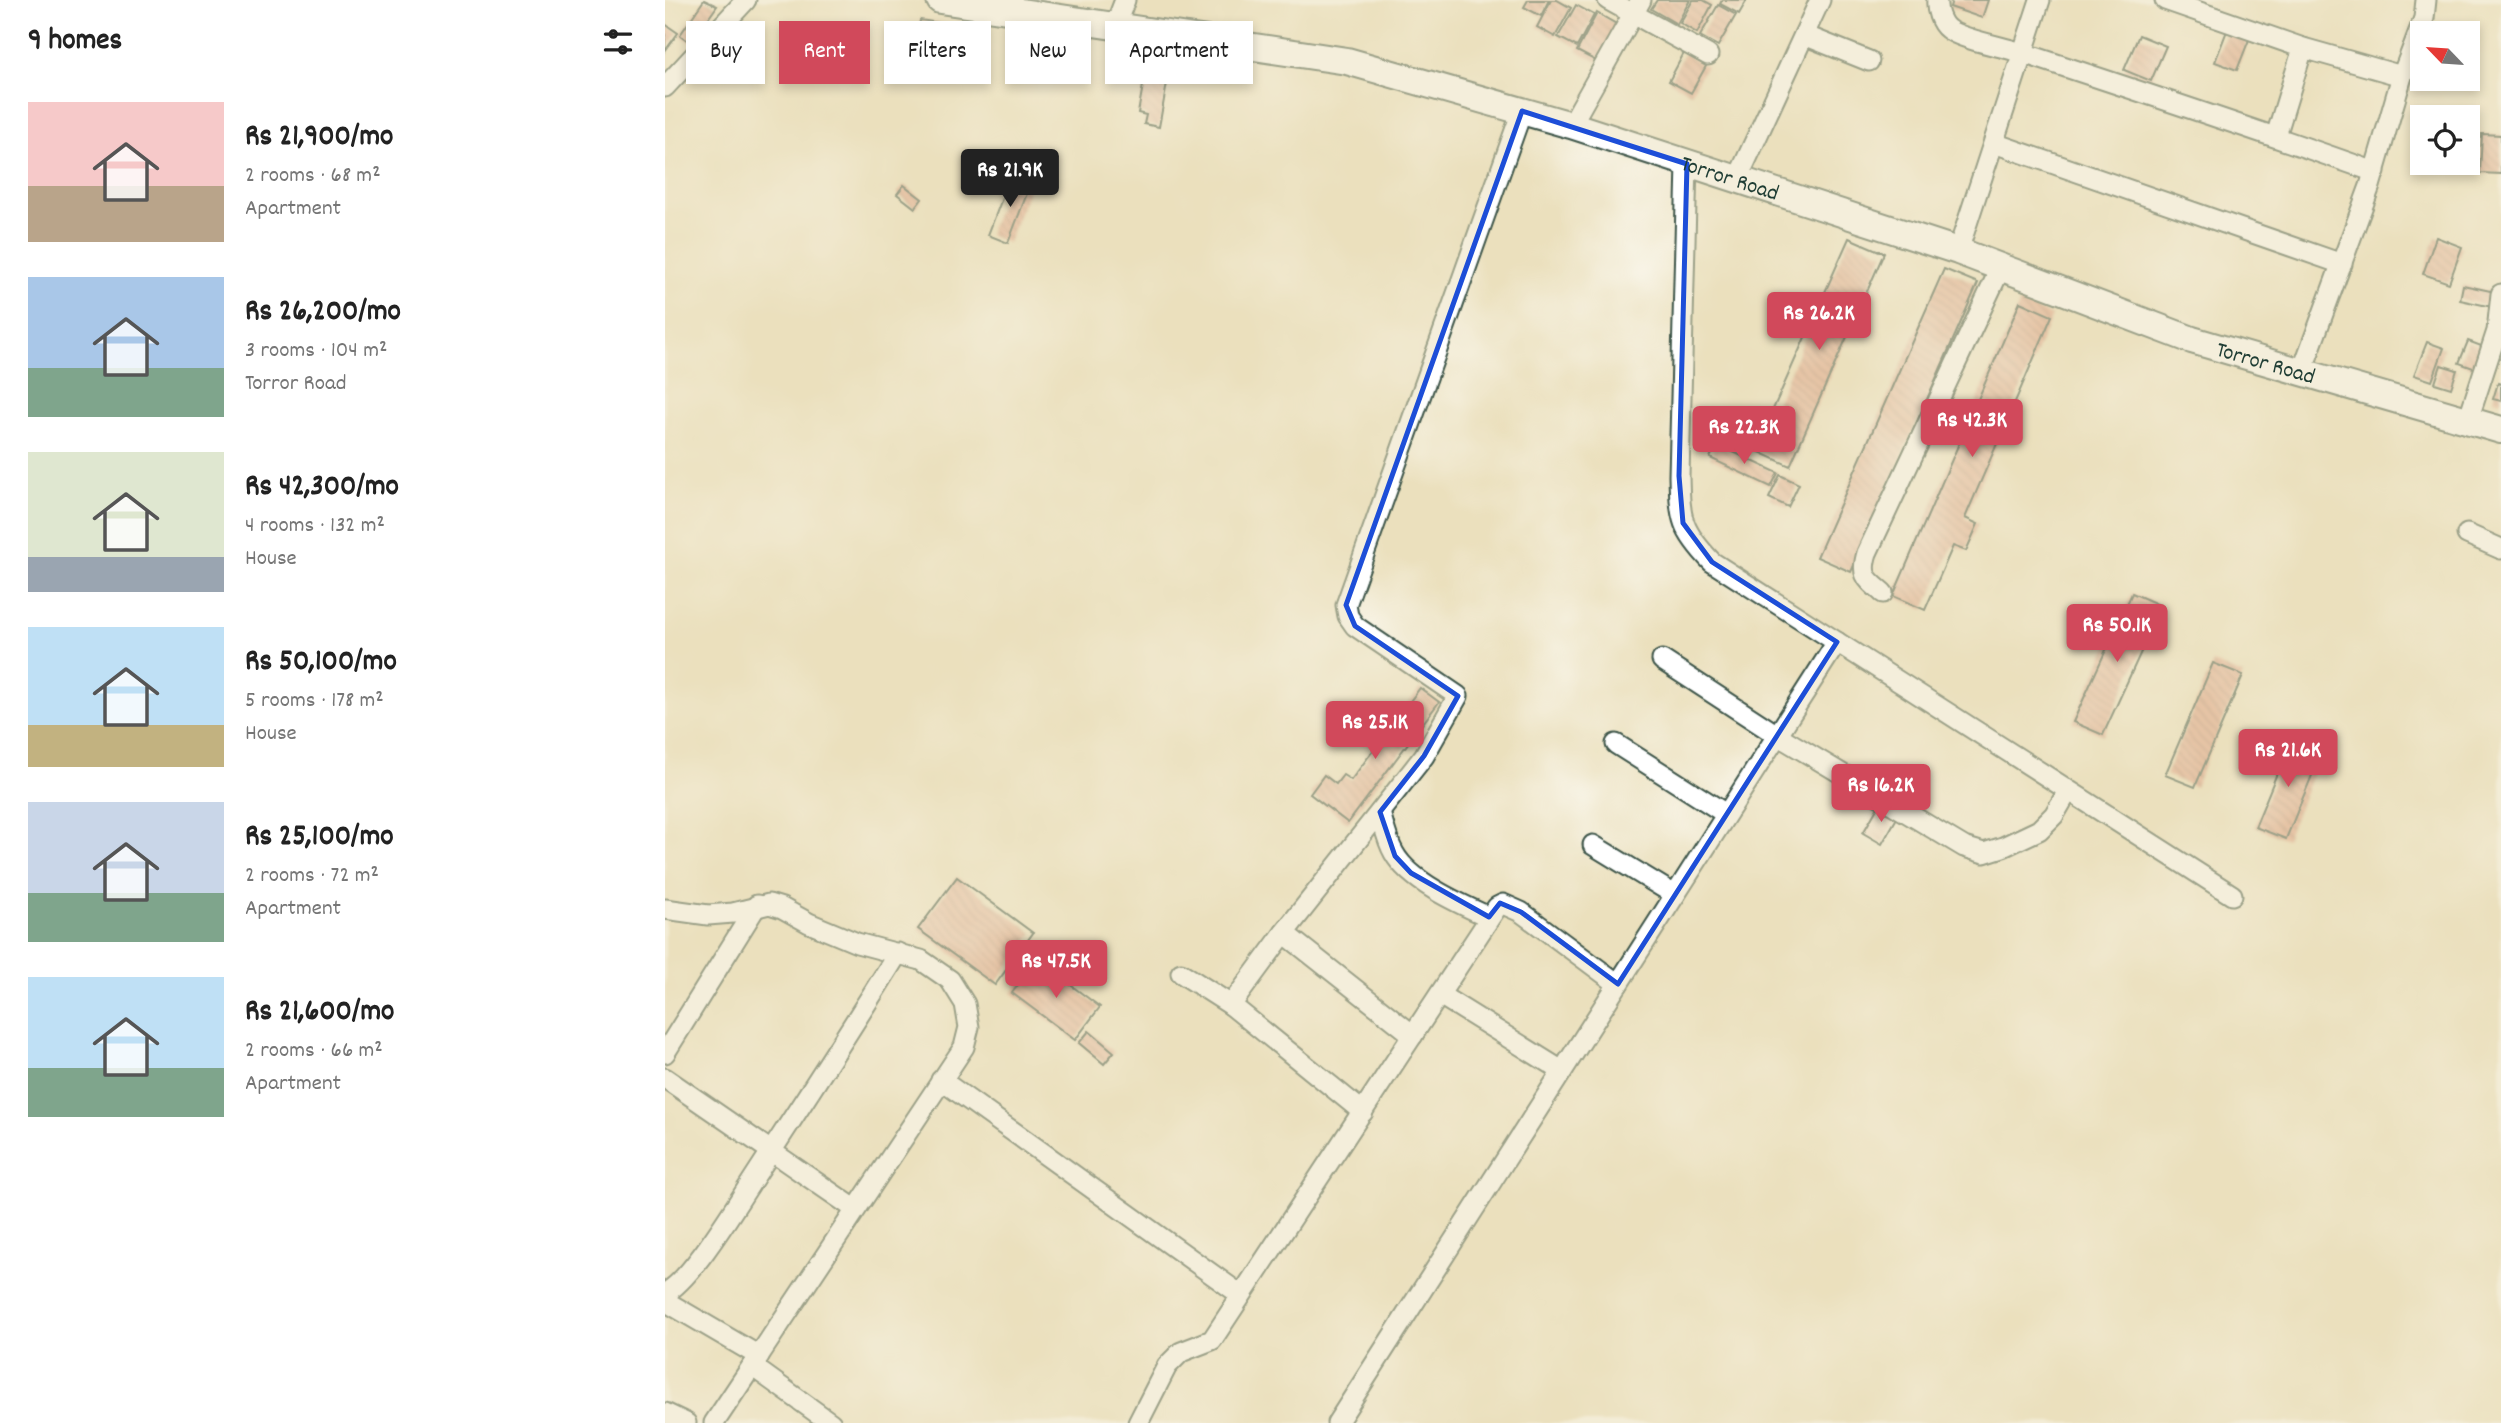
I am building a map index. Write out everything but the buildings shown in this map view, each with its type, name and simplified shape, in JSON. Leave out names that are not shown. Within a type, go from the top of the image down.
[{"type":"street","points":[[665,88],[745,0]]},
{"type":"street","name":"Torror Road","points":[[940,0],[999,4],[1105,24]]},
{"type":"street","points":[[1117,21],[1125,0]]},
{"type":"street","points":[[1608,0],[1637,7],[1708,55]]},
{"type":"street","points":[[1737,180],[1820,0]]},
{"type":"street","points":[[1937,0],[1940,18],[1948,29],[2276,136],[2375,172]]},
{"type":"street","points":[[1958,251],[2041,0]]},
{"type":"street","points":[[2165,0],[2303,48],[2402,76]]},
{"type":"street","points":[[2302,371],[2375,172],[2402,76],[2424,18],[2426,0]]},
{"type":"street","points":[[1570,125],[1637,7]]},
{"type":"street","points":[[1804,35],[1869,61]]},
{"type":"street","name":"Torror Road","points":[[1253,47],[1347,61],[1570,125],[1958,251],[2192,340],[2501,430]]},
{"type":"street","points":[[2276,136],[2303,48]]},
{"type":"street","points":[[1231,1005],[1284,933],[1424,756],[1458,696],[1355,626],[1348,616],[1346,605],[1522,111]]},
{"type":"street","points":[[1994,143],[2342,264]]},
{"type":"street","points":[[1687,164],[1679,476],[1683,523],[1692,542],[1712,562],[2232,895]]},
{"type":"street","points":[[1883,593],[1866,578],[1863,567],[1867,553],[2001,267]]},
{"type":"street","points":[[2468,419],[2499,332],[2501,295]]},
{"type":"street","points":[[2467,534],[2501,549]]},
{"type":"street","points":[[1337,1423],[1837,642]]},
{"type":"street","points":[[1662,660],[1777,735],[1964,847],[1984,853],[2039,830],[2054,815],[2068,790]]},
{"type":"street","points":[[1616,744],[1726,814]]},
{"type":"street","points":[[1380,812],[1395,856],[1411,873],[1454,901],[1489,917]]},
{"type":"street","points":[[1593,845],[1675,895]]},
{"type":"street","points":[[665,909],[708,915],[733,913],[769,904],[857,943],[921,960],[950,980],[965,1004],[969,1027],[964,1047],[714,1423]]},
{"type":"street","points":[[665,1053],[757,905]]},
{"type":"street","points":[[1138,1423],[1167,1366],[1181,1352],[1212,1340],[1497,906],[1510,906],[1618,984]]},
{"type":"street","points":[[1284,933],[1413,1035]]},
{"type":"street","points":[[665,1293],[682,1280],[718,1233],[832,1060],[898,953]]},
{"type":"street","points":[[1181,973],[1231,1005],[1363,1112]]},
{"type":"street","points":[[1440,995],[1562,1071]]},
{"type":"street","points":[[665,1078],[855,1209]]},
{"type":"street","points":[[941,1080],[1241,1295]]},
{"type":"street","points":[[665,1301],[755,1361],[831,1423]]},
{"type":"street","points":[[665,1413],[686,1423]]},
{"type":"highlighted area","points":[[1522,111],[1687,164],[1679,476],[1683,523],[1712,562],[1837,642],[1618,984],[1521,912],[1500,903],[1489,917],[1411,873],[1395,856],[1380,812],[1424,756],[1458,696],[1355,626],[1346,605]]}]
